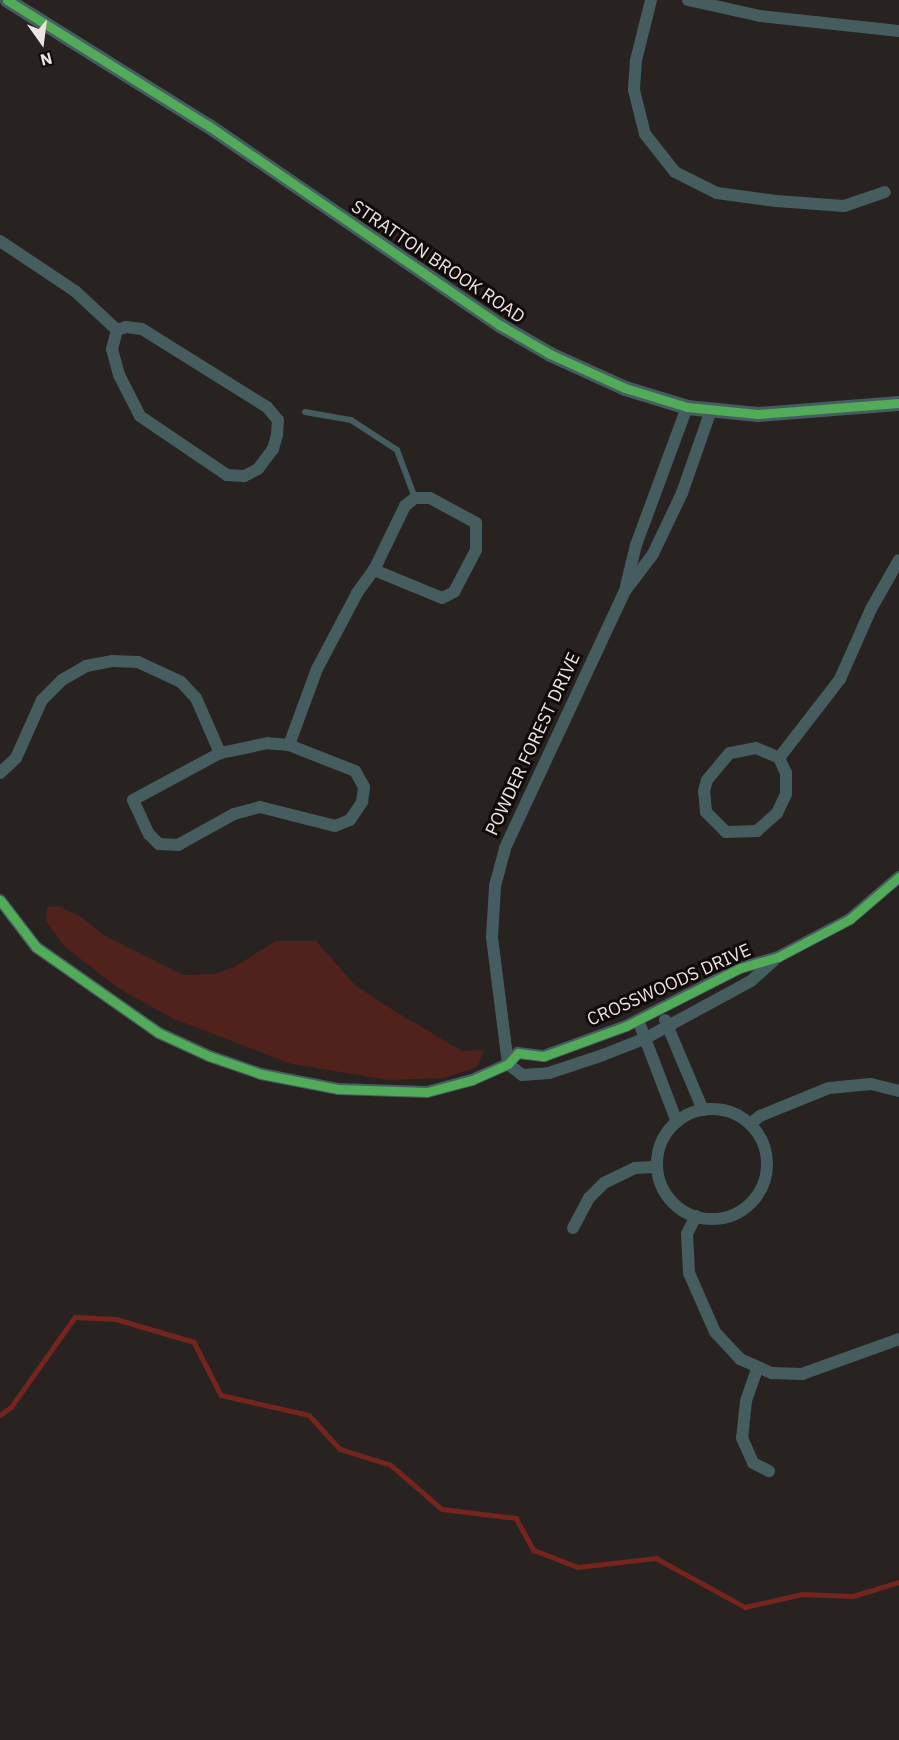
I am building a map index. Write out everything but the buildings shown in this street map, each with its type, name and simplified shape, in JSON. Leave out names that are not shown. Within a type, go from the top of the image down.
[{"type":"street","name":"STRATTON BROOK ROAD","points":[[7,0],[209,126],[500,325],[550,354],[626,388],[687,407],[787,413],[899,402]]},
{"type":"street","points":[[651,0],[636,60],[634,90],[645,134],[675,172],[717,194],[776,201],[844,206],[885,192]]},
{"type":"street","points":[[688,0],[760,16],[899,31]]},
{"type":"street","points":[[0,241],[75,291],[117,330],[142,329],[267,407],[278,420],[277,435],[273,449],[258,469],[244,476],[227,475],[140,416],[119,375],[112,349],[117,330]]},
{"type":"street","name":"POWDER FOREST DRIVE","points":[[508,1064],[492,937],[495,886],[505,848],[625,591],[636,545],[687,407]]},
{"type":"street","name":"POWDER FOREST DRIVE","points":[[625,591],[653,554],[682,493],[711,410]]},
{"type":"street","points":[[289,745],[316,669],[357,593],[374,570],[405,506],[416,498],[430,498],[476,523],[476,550],[454,592],[441,598],[374,570]]},
{"type":"street","points":[[779,758],[840,679],[871,609],[899,560]]},
{"type":"street","points":[[0,773],[16,758],[42,700],[62,680],[86,666],[112,661],[138,662],[181,682],[196,698],[220,753]]},
{"type":"street","points":[[268,743],[289,745],[355,771],[364,787],[362,802],[350,820],[335,826],[322,825],[286,811],[260,807],[234,814],[178,845],[159,844],[149,834],[133,800],[220,753],[268,743]]},
{"type":"street","points":[[756,748],[779,758],[786,773],[786,794],[772,818],[747,834],[718,828],[706,812],[704,792],[721,761],[742,749],[756,748]]},
{"type":"street","name":"CROSSWOODS DRIVE","points":[[778,957],[751,981],[646,1038],[549,1073],[522,1075],[508,1064],[518,1053],[544,1056],[638,1020],[740,968],[778,957],[850,919],[899,877]]},
{"type":"street","points":[[0,900],[36,947],[150,1027],[209,1056],[261,1074],[338,1089],[427,1092],[452,1088],[508,1064]]},
{"type":"street","points":[[660,1010],[703,1110]]},
{"type":"street","points":[[638,1020],[677,1122]]},
{"type":"street","points":[[750,1124],[828,1088],[871,1084],[899,1091]]},
{"type":"street","points":[[703,1110],[728,1112],[750,1124],[766,1152],[767,1168],[755,1198],[728,1216],[696,1216],[669,1197],[657,1167],[659,1150],[677,1122],[703,1110]]},
{"type":"street","points":[[573,1228],[584,1205],[604,1183],[635,1168],[657,1167]]},
{"type":"street","points":[[696,1216],[687,1234],[687,1256],[703,1310],[725,1347],[757,1369],[802,1374],[899,1339]]},
{"type":"street","points":[[757,1369],[746,1401],[742,1438],[753,1463],[769,1471]]},
{"type":"lane","points":[[305,412],[351,420],[397,450],[416,498]]},
{"type":"shaded area","points":[[57,906],[80,916],[107,937],[183,975],[215,974],[234,967],[276,941],[316,941],[355,985],[388,1007],[462,1051],[484,1050],[477,1067],[444,1078],[389,1080],[292,1064],[174,1019],[118,988],[63,945],[46,921],[47,907]]},
{"type":"waterway","points":[[0,1415],[11,1407],[75,1317],[116,1319],[194,1342],[221,1395],[309,1415],[340,1449],[391,1465],[442,1509],[516,1518],[534,1550],[578,1567],[656,1558],[745,1607],[802,1594],[853,1596],[899,1582]]},
{"type":"cycle path","points":[[7,0],[209,126],[500,325],[550,354],[625,388],[687,407],[758,414],[899,403]]},
{"type":"cycle path","points":[[0,900],[36,947],[159,1033],[209,1056],[261,1074],[338,1089],[427,1092],[472,1080],[508,1064],[518,1053],[544,1056],[626,1026],[740,968],[778,957],[850,919],[899,877]]}]
